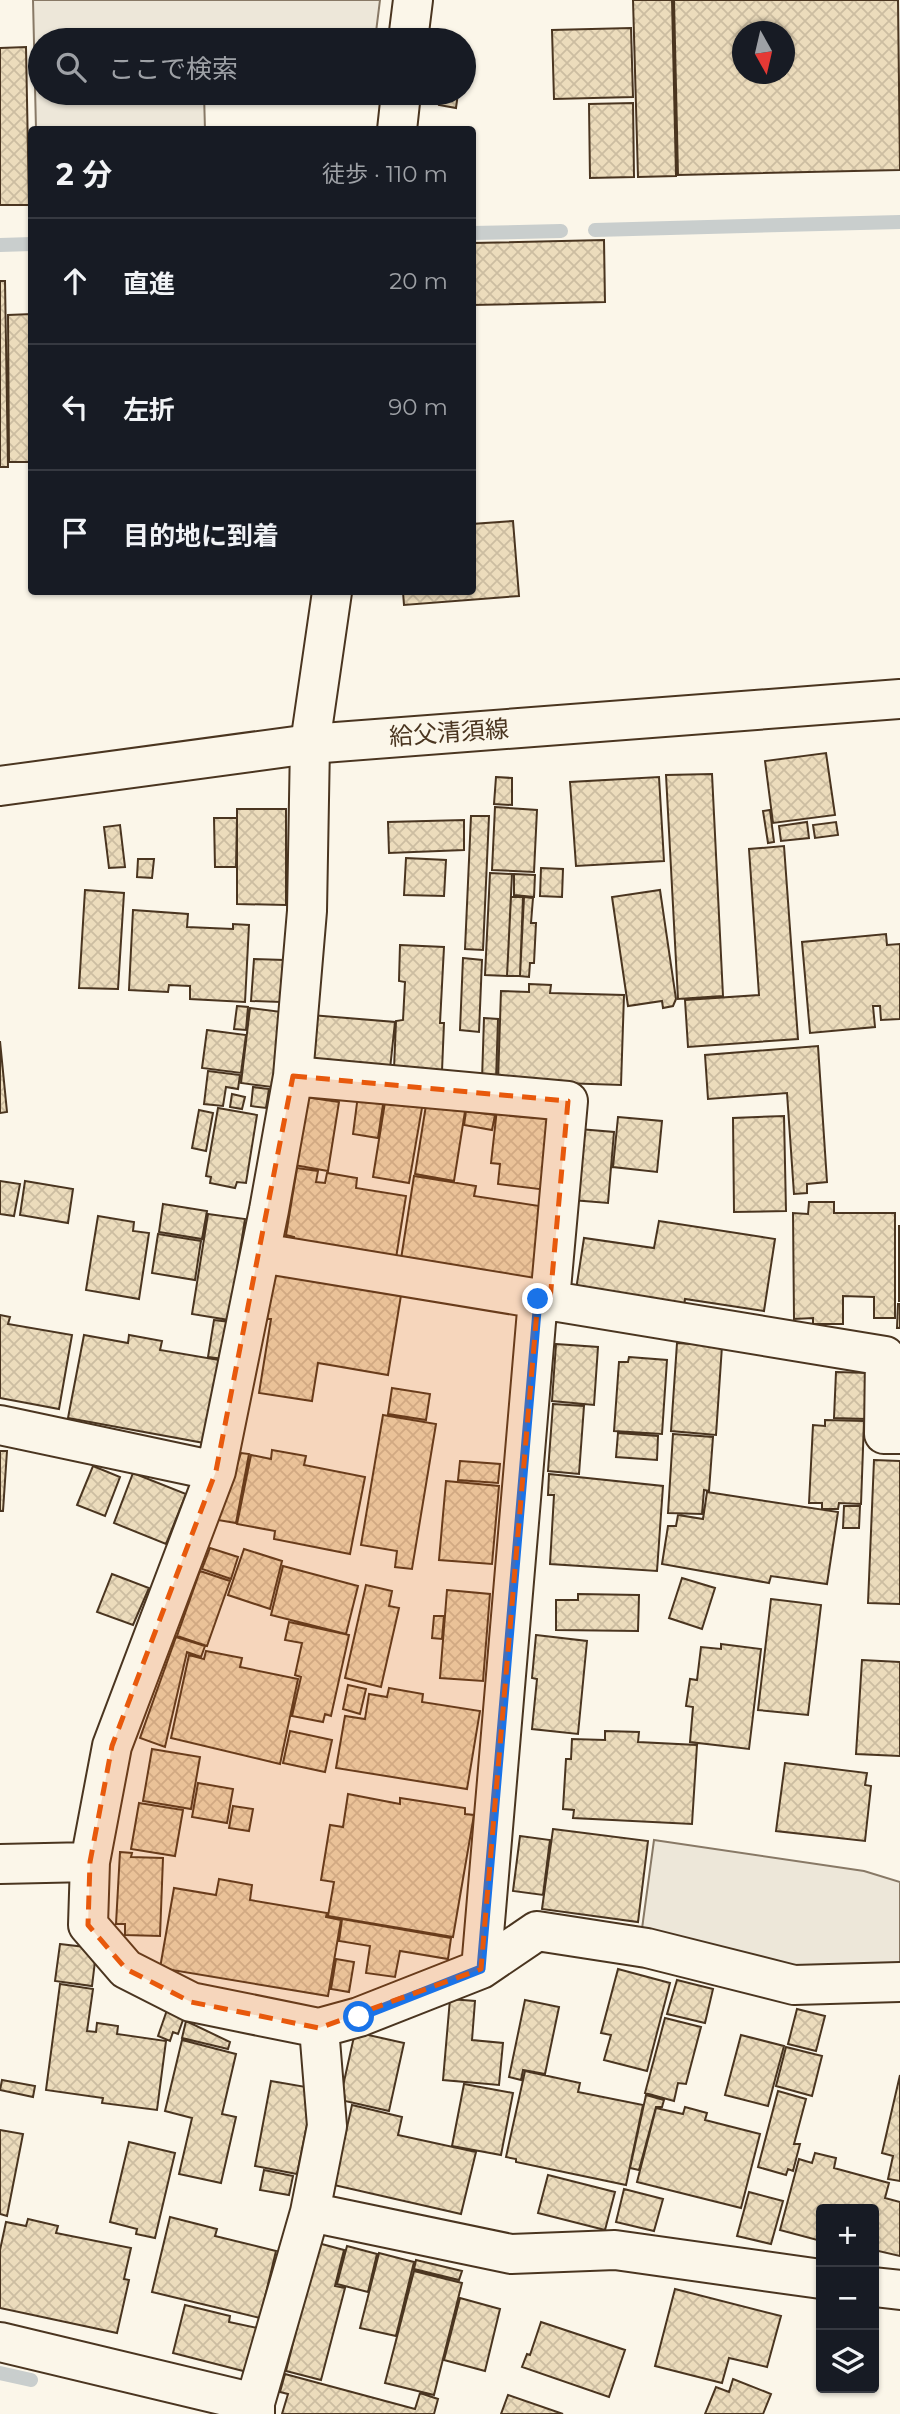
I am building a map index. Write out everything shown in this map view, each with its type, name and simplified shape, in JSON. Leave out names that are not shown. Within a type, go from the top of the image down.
[{"type":"street","points":[[410,28],[414,0]]},
{"type":"street","points":[[397,126],[400,105]]},
{"type":"street","points":[[332,595],[310,744],[307,911],[293,1076],[261,1253],[216,1471],[112,1746],[90,1862],[88,1925],[126,1969],[191,2002],[319,2028],[359,2017],[481,1969],[537,1931],[647,1948],[794,1985],[900,1982]]},
{"type":"street","name":"給父清須線","points":[[0,786],[310,744],[900,699]]},
{"type":"street","points":[[293,1076],[568,1101],[544,1300],[481,1969]]},
{"type":"street","points":[[261,1253],[885,1356],[884,1434],[900,1434]]},
{"type":"street","points":[[0,1425],[216,1471]]},
{"type":"street","points":[[0,1864],[90,1862]]},
{"type":"street","points":[[0,2342],[255,2409],[310,2212],[327,2126],[319,2028]]},
{"type":"street","points":[[310,2212],[511,2254],[615,2250],[816,2278]]},
{"type":"street","points":[[879,2288],[900,2290]]},
{"type":"highlighted area","points":[[293,1076],[568,1101],[550,1300],[538,1299],[481,1969],[319,2028],[191,2002],[126,1969],[88,1925],[90,1862],[112,1746],[216,1471]]},
{"type":"shaded area","points":[[33,0],[380,0],[376,28],[34,28]]},
{"type":"shaded area","points":[[35,105],[204,105],[205,126],[36,126]]},
{"type":"shaded area","points":[[654,1840],[864,1871],[900,1882],[900,1967],[800,1973],[641,1936]]},
{"type":"building","points":[[633,0],[672,0],[676,176],[638,177]]},
{"type":"building","points":[[674,0],[898,0],[900,170],[678,175]]},
{"type":"building","points":[[631,28],[633,97],[554,99],[552,30]]},
{"type":"building","points":[[26,47],[28,205],[0,205],[0,48]]},
{"type":"building","points":[[633,103],[634,177],[590,178],[589,104]]},
{"type":"building","points":[[604,240],[605,302],[476,305],[476,243]]},
{"type":"building","points":[[0,281],[5,281],[8,467],[0,467]]},
{"type":"building","points":[[28,314],[28,462],[9,462],[8,315]]},
{"type":"building","points":[[513,521],[519,596],[404,605],[403,595],[476,595],[476,524]]},
{"type":"building","points":[[826,753],[835,815],[773,823],[765,761]]},
{"type":"building","points":[[712,774],[723,996],[678,999],[666,775]]},
{"type":"building","points":[[496,777],[512,778],[512,805],[494,804]]},
{"type":"building","points":[[659,777],[664,861],[576,866],[570,782]]},
{"type":"building","points":[[495,807],[537,810],[534,872],[492,870]]},
{"type":"building","points":[[237,809],[286,809],[286,905],[237,904]]},
{"type":"building","points":[[770,810],[774,842],[768,843],[763,811]]},
{"type":"building","points":[[471,816],[489,816],[483,950],[465,949]]},
{"type":"building","points":[[214,818],[237,818],[236,867],[215,867]]},
{"type":"building","points":[[464,820],[464,850],[389,853],[388,822]]},
{"type":"building","points":[[807,822],[809,838],[781,841],[779,826]]},
{"type":"building","points":[[836,822],[838,835],[815,838],[813,825]]},
{"type":"building","points":[[120,825],[125,867],[109,868],[104,827]]},
{"type":"building","points":[[784,846],[798,1039],[688,1047],[685,1000],[759,995],[749,849]]},
{"type":"building","points":[[406,858],[446,860],[444,896],[404,895]]},
{"type":"building","points":[[138,859],[154,859],[152,878],[137,877]]},
{"type":"building","points":[[541,868],[563,869],[562,897],[540,896]]},
{"type":"building","points":[[490,873],[512,874],[507,976],[485,975]]},
{"type":"building","points":[[514,874],[535,875],[534,897],[514,895]]},
{"type":"building","points":[[85,890],[124,893],[118,989],[79,988]]},
{"type":"building","points":[[660,890],[676,999],[673,1006],[663,1008],[662,1001],[628,1006],[612,897]]},
{"type":"building","points":[[511,897],[523,897],[520,976],[507,976]]},
{"type":"building","points":[[524,897],[533,898],[531,923],[536,923],[534,963],[530,963],[529,977],[520,976]]},
{"type":"building","points":[[133,910],[188,914],[187,927],[233,929],[233,924],[249,925],[245,1002],[190,999],[190,986],[169,985],[168,992],[129,990]]},
{"type":"building","points":[[886,934],[887,945],[900,944],[900,1019],[881,1020],[880,1006],[873,1006],[875,1027],[810,1033],[802,942]]},
{"type":"building","points":[[400,945],[444,947],[440,1023],[444,1023],[442,1071],[394,1069],[396,1021],[403,1020],[405,982],[399,981]]},
{"type":"building","points":[[463,958],[482,960],[479,1032],[460,1030]]},
{"type":"building","points":[[254,959],[284,960],[281,1002],[251,1001]]},
{"type":"building","points":[[529,984],[551,985],[550,993],[624,995],[621,1085],[498,1081],[501,991],[529,992]]},
{"type":"building","points":[[237,1006],[248,1007],[246,1030],[234,1029]]},
{"type":"building","points":[[250,1008],[282,1012],[272,1087],[241,1083]]},
{"type":"building","points":[[311,1015],[395,1022],[390,1069],[306,1061]]},
{"type":"building","points":[[484,1018],[498,1019],[496,1080],[482,1080]]},
{"type":"building","points":[[207,1030],[246,1035],[241,1073],[202,1068]]},
{"type":"building","points":[[0,1041],[7,1112],[0,1113]]},
{"type":"building","points":[[818,1046],[827,1182],[807,1184],[807,1193],[794,1194],[787,1093],[708,1099],[705,1055]]},
{"type":"building","points":[[208,1071],[240,1075],[238,1089],[226,1087],[223,1106],[204,1104]]},
{"type":"building","points":[[253,1087],[269,1089],[266,1108],[251,1106]]},
{"type":"building","points":[[232,1094],[245,1097],[242,1109],[230,1107]]},
{"type":"building","points":[[358,1095],[384,1098],[378,1138],[353,1134]]},
{"type":"building","points":[[386,1096],[423,1102],[409,1183],[373,1177]]},
{"type":"building","points":[[305,1097],[339,1102],[328,1171],[294,1165]]},
{"type":"building","points":[[427,1099],[466,1105],[454,1181],[415,1174]]},
{"type":"building","points":[[218,1108],[257,1115],[246,1183],[237,1182],[235,1188],[210,1183],[211,1177],[206,1176]]},
{"type":"building","points":[[497,1109],[554,1115],[547,1190],[498,1184],[500,1164],[491,1163]]},
{"type":"building","points":[[199,1110],[213,1113],[206,1151],[192,1148]]},
{"type":"building","points":[[466,1111],[495,1115],[492,1130],[464,1125]]},
{"type":"building","points":[[784,1116],[786,1211],[734,1212],[733,1118]]},
{"type":"building","points":[[618,1117],[662,1121],[657,1172],[613,1167]]},
{"type":"building","points":[[579,1129],[614,1132],[608,1203],[572,1200]]},
{"type":"building","points":[[297,1168],[318,1171],[316,1182],[325,1183],[327,1173],[357,1178],[356,1188],[406,1196],[396,1258],[293,1243],[294,1237],[286,1235]]},
{"type":"building","points":[[414,1176],[476,1186],[474,1196],[546,1207],[535,1281],[401,1259]]},
{"type":"building","points":[[0,1181],[20,1184],[14,1216],[0,1214]]},
{"type":"building","points":[[25,1181],[73,1189],[68,1223],[20,1215]]},
{"type":"building","points":[[809,1202],[834,1202],[834,1213],[895,1213],[895,1318],[874,1318],[874,1297],[843,1296],[843,1324],[813,1324],[813,1318],[794,1319],[793,1213],[808,1214]]},
{"type":"building","points":[[163,1204],[207,1211],[202,1239],[159,1232]]},
{"type":"building","points":[[208,1214],[245,1219],[229,1320],[192,1314]]},
{"type":"building","points":[[98,1216],[134,1222],[133,1231],[149,1233],[139,1299],[86,1290]]},
{"type":"building","points":[[659,1221],[775,1239],[764,1311],[685,1299],[684,1306],[576,1290],[584,1238],[654,1248]]},
{"type":"building","points":[[899,1225],[900,1301],[899,1301]]},
{"type":"building","points":[[158,1234],[201,1241],[195,1280],[152,1273]]},
{"type":"building","points":[[274,1270],[402,1289],[388,1375],[318,1363],[312,1401],[259,1393],[271,1319],[267,1319]]},
{"type":"building","points":[[900,1304],[900,1328],[897,1328]]},
{"type":"building","points":[[0,1315],[10,1317],[8,1324],[72,1335],[59,1409],[0,1398]]},
{"type":"building","points":[[214,1320],[230,1322],[224,1359],[208,1357]]},
{"type":"building","points":[[84,1335],[128,1343],[129,1335],[162,1341],[160,1350],[219,1360],[204,1443],[68,1418]]},
{"type":"building","points":[[677,1343],[722,1346],[716,1435],[671,1431]]},
{"type":"building","points":[[556,1344],[598,1347],[594,1405],[552,1401]]},
{"type":"building","points":[[629,1357],[667,1360],[662,1434],[614,1431],[619,1362],[628,1362]]},
{"type":"building","points":[[836,1372],[870,1373],[867,1419],[834,1418]]},
{"type":"building","points":[[392,1388],[430,1394],[426,1420],[388,1414]]},
{"type":"building","points":[[553,1404],[584,1406],[579,1474],[548,1471]]},
{"type":"building","points":[[383,1415],[436,1424],[412,1569],[395,1567],[397,1551],[361,1545]]},
{"type":"building","points":[[825,1420],[864,1421],[861,1504],[839,1503],[838,1509],[822,1509],[822,1503],[809,1503],[813,1425],[825,1426]]},
{"type":"building","points":[[618,1433],[658,1436],[657,1460],[616,1457]]},
{"type":"building","points":[[673,1434],[713,1437],[709,1491],[704,1490],[702,1514],[668,1513]]},
{"type":"building","points":[[272,1450],[306,1456],[304,1465],[365,1477],[350,1554],[274,1539],[275,1531],[237,1524],[251,1455],[271,1459]]},
{"type":"building","points":[[0,1451],[7,1451],[3,1511],[0,1511]]},
{"type":"building","points":[[241,1453],[249,1454],[236,1523],[218,1520]]},
{"type":"building","points":[[874,1460],[900,1461],[900,1604],[868,1603]]},
{"type":"building","points":[[460,1461],[500,1464],[498,1483],[458,1480]]},
{"type":"building","points":[[93,1466],[120,1477],[105,1516],[77,1505]]},
{"type":"building","points":[[133,1473],[186,1494],[166,1544],[114,1523]]},
{"type":"building","points":[[549,1474],[663,1486],[657,1571],[550,1564],[554,1495],[548,1495]]},
{"type":"building","points":[[446,1481],[499,1486],[492,1564],[439,1560]]},
{"type":"building","points":[[707,1492],[838,1512],[827,1584],[771,1576],[769,1583],[662,1564],[668,1526],[676,1526],[678,1515],[703,1519]]},
{"type":"building","points":[[844,1506],[860,1506],[859,1528],[843,1528]]},
{"type":"building","points":[[210,1548],[238,1557],[231,1579],[202,1569]]},
{"type":"building","points":[[244,1549],[282,1561],[270,1609],[228,1595]]},
{"type":"building","points":[[283,1566],[358,1586],[346,1634],[271,1615]]},
{"type":"building","points":[[200,1571],[230,1581],[207,1646],[177,1636]]},
{"type":"building","points":[[112,1574],[149,1588],[133,1625],[97,1612]]},
{"type":"building","points":[[682,1578],[715,1588],[702,1629],[669,1618]]},
{"type":"building","points":[[366,1585],[392,1591],[389,1606],[399,1608],[381,1687],[345,1678]]},
{"type":"building","points":[[447,1590],[490,1594],[483,1681],[440,1678]]},
{"type":"building","points":[[578,1594],[639,1595],[638,1631],[556,1630],[556,1600],[578,1600]]},
{"type":"building","points":[[771,1599],[821,1605],[808,1715],[758,1710]]},
{"type":"building","points":[[434,1616],[444,1616],[442,1639],[432,1638]]},
{"type":"building","points":[[289,1622],[349,1635],[331,1716],[325,1714],[323,1722],[292,1716],[301,1677],[295,1675],[302,1643],[285,1640]]},
{"type":"building","points":[[536,1635],[587,1641],[578,1734],[532,1729],[537,1679],[532,1678]]},
{"type":"building","points":[[176,1637],[205,1646],[201,1657],[187,1652],[165,1747],[140,1738]]},
{"type":"building","points":[[721,1644],[761,1649],[749,1749],[690,1742],[693,1707],[686,1706],[690,1679],[697,1680],[701,1647],[721,1649]]},
{"type":"building","points":[[206,1651],[242,1658],[240,1667],[298,1679],[280,1764],[171,1738],[189,1655],[204,1659]]},
{"type":"building","points":[[862,1660],[900,1662],[900,1756],[856,1754]]},
{"type":"building","points":[[348,1685],[366,1689],[360,1714],[343,1709]]},
{"type":"building","points":[[389,1688],[423,1694],[422,1702],[480,1711],[467,1789],[336,1768],[345,1716],[365,1719],[369,1694],[387,1697]]},
{"type":"building","points":[[290,1731],[332,1740],[325,1772],[283,1763]]},
{"type":"building","points":[[605,1731],[639,1732],[638,1742],[697,1745],[692,1824],[573,1818],[574,1810],[563,1809],[566,1759],[571,1759],[572,1739],[605,1740]]},
{"type":"building","points":[[152,1749],[200,1757],[191,1809],[143,1801]]},
{"type":"building","points":[[785,1763],[867,1773],[865,1785],[871,1786],[865,1841],[776,1831]]},
{"type":"building","points":[[198,1783],[233,1789],[227,1823],[192,1817]]},
{"type":"building","points":[[348,1794],[400,1804],[400,1798],[465,1808],[465,1814],[474,1815],[453,1937],[328,1916],[334,1882],[321,1880],[330,1825],[343,1827]]},
{"type":"building","points":[[139,1803],[183,1810],[175,1856],[131,1849]]},
{"type":"building","points":[[233,1806],[253,1809],[249,1831],[229,1828]]},
{"type":"building","points":[[553,1829],[648,1841],[638,1922],[542,1909]]},
{"type":"building","points":[[520,1836],[550,1840],[543,1895],[513,1891]]},
{"type":"building","points":[[120,1852],[132,1853],[131,1857],[163,1858],[160,1936],[125,1935],[125,1924],[116,1924]]},
{"type":"building","points":[[219,1879],[252,1885],[250,1900],[327,1913],[326,1917],[341,1920],[328,1996],[160,1968],[174,1888],[216,1895]]},
{"type":"building","points":[[342,1919],[451,1938],[448,1959],[400,1951],[395,1977],[366,1973],[370,1946],[339,1941]]},
{"type":"building","points":[[60,1944],[85,1947],[95,1961],[92,1986],[55,1981]]},
{"type":"building","points":[[336,1959],[354,1962],[349,1992],[331,1989]]},
{"type":"building","points":[[618,1969],[670,1983],[647,2071],[604,2060],[611,2035],[601,2033]]},
{"type":"building","points":[[677,1980],[713,1989],[705,2023],[667,2014]]},
{"type":"building","points":[[60,1984],[93,1989],[87,2031],[96,2032],[97,2023],[118,2026],[117,2034],[166,2041],[157,2110],[102,2103],[103,2098],[46,2090]]},
{"type":"building","points":[[450,1999],[475,2001],[472,2040],[503,2043],[499,2085],[443,2080]]},
{"type":"building","points":[[525,2000],[559,2007],[545,2074],[523,2070],[521,2080],[509,2077]]},
{"type":"building","points":[[797,2009],[825,2016],[816,2051],[788,2044]]},
{"type":"building","points":[[167,2010],[184,2017],[178,2034],[173,2032],[170,2041],[158,2036]]},
{"type":"building","points":[[665,2018],[701,2027],[686,2084],[678,2083],[674,2101],[645,2093]]},
{"type":"building","points":[[186,2021],[230,2042],[228,2049],[182,2038]]},
{"type":"building","points":[[355,2032],[404,2043],[389,2111],[345,2101],[343,2086]]},
{"type":"building","points":[[741,2035],[784,2046],[768,2106],[725,2095]]},
{"type":"building","points":[[182,2040],[236,2054],[222,2114],[236,2117],[221,2183],[179,2174],[192,2118],[165,2111]]},
{"type":"building","points":[[786,2047],[822,2056],[812,2096],[776,2086]]},
{"type":"building","points":[[525,2071],[580,2083],[578,2092],[643,2105],[626,2185],[516,2162],[516,2159],[506,2157]]},
{"type":"building","points":[[900,2075],[900,2181],[888,2179],[893,2156],[882,2153]]},
{"type":"building","points":[[2,2080],[35,2086],[33,2097],[0,2090]]},
{"type":"building","points":[[271,2081],[306,2087],[309,2115],[297,2174],[255,2166]]},
{"type":"building","points":[[464,2084],[513,2093],[501,2155],[452,2146]]},
{"type":"building","points":[[778,2091],[806,2099],[794,2144],[800,2144],[793,2171],[788,2169],[786,2175],[758,2167]]},
{"type":"building","points":[[646,2095],[664,2100],[662,2107],[656,2107],[639,2170],[630,2168]]},
{"type":"building","points":[[352,2105],[402,2117],[398,2135],[476,2152],[461,2214],[334,2185]]},
{"type":"building","points":[[685,2107],[707,2113],[705,2120],[760,2134],[741,2208],[637,2182],[656,2108],[683,2114]]},
{"type":"building","points":[[0,2130],[23,2134],[7,2216],[0,2214]]},
{"type":"building","points":[[129,2142],[175,2153],[155,2238],[136,2234],[137,2229],[110,2222]]},
{"type":"building","points":[[815,2153],[836,2158],[834,2168],[889,2183],[885,2198],[900,2202],[900,2256],[879,2251],[879,2204],[816,2204],[816,2240],[780,2230],[799,2159],[812,2163]]},
{"type":"building","points":[[264,2170],[293,2176],[289,2195],[260,2190]]},
{"type":"building","points":[[548,2175],[615,2192],[605,2230],[538,2213]]},
{"type":"building","points":[[624,2189],[663,2199],[654,2231],[616,2222]]},
{"type":"building","points":[[749,2192],[783,2201],[771,2244],[737,2236]]},
{"type":"building","points":[[170,2217],[217,2229],[215,2236],[276,2251],[260,2318],[152,2292]]},
{"type":"building","points":[[28,2219],[58,2226],[56,2233],[131,2248],[124,2279],[129,2280],[117,2333],[0,2308],[0,2250],[6,2222],[26,2226]]},
{"type":"building","points":[[318,2243],[344,2250],[335,2286],[345,2288],[321,2380],[286,2371]]},
{"type":"building","points":[[347,2246],[377,2254],[368,2292],[337,2284]]},
{"type":"building","points":[[379,2253],[414,2262],[396,2336],[360,2328]]},
{"type":"building","points":[[416,2260],[462,2271],[459,2280],[414,2269]]},
{"type":"building","points":[[414,2271],[462,2283],[434,2395],[385,2383]]},
{"type":"building","points":[[675,2289],[781,2316],[767,2367],[729,2358],[722,2383],[655,2366]]},
{"type":"building","points":[[460,2298],[500,2309],[485,2371],[444,2360]]},
{"type":"building","points":[[185,2305],[230,2316],[229,2322],[262,2329],[251,2373],[173,2353]]},
{"type":"building","points":[[541,2322],[625,2350],[609,2397],[522,2367],[527,2354],[530,2355]]},
{"type":"building","points":[[285,2374],[415,2409],[420,2393],[438,2399],[434,2414],[282,2414],[288,2394],[280,2392]]},
{"type":"building","points":[[733,2379],[771,2394],[763,2414],[705,2414],[716,2387],[729,2392]]},
{"type":"building","points":[[508,2395],[563,2414],[501,2414]]},
{"type":"waterway","points":[[595,230],[900,222]]},
{"type":"waterway","points":[[476,233],[561,231]]},
{"type":"waterway","points":[[0,245],[28,244]]},
{"type":"waterway","points":[[0,2373],[31,2380]]},
{"type":"route","points":[[359,2017],[481,1969],[538,1299]]}]
